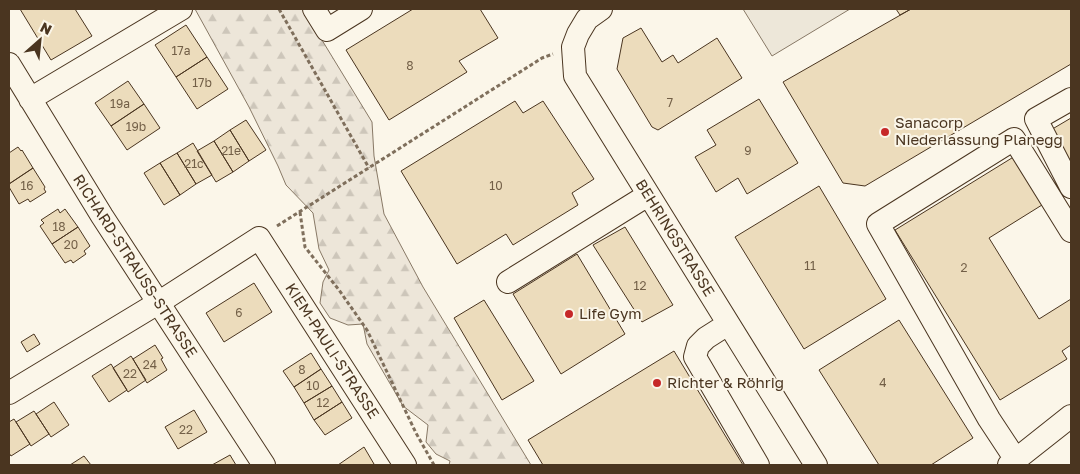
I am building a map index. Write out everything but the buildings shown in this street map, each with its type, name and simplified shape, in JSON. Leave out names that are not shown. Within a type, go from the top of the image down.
[{"type":"street","points":[[30,99],[180,9]]},
{"type":"street","points":[[314,9],[326,30],[361,9]]},
{"type":"street","points":[[573,47],[578,34],[578,17],[587,19],[601,9]]},
{"type":"street","name":"BEHRINGSTRASSE","points":[[573,47],[575,76],[816,465]]},
{"type":"street","name":"RICHARD-STRAUSS-STRASSE","points":[[9,64],[102,216],[264,465]]},
{"type":"street","points":[[1071,99],[1036,119],[1071,187]]},
{"type":"street","points":[[1071,231],[1014,139],[878,224],[990,419],[1012,462],[1071,416]]},
{"type":"street","points":[[508,282],[648,195]]},
{"type":"street","points":[[9,393],[158,303],[259,238]]},
{"type":"street","name":"KIEM-PAULI-STRASSE","points":[[259,238],[406,465]]},
{"type":"street","points":[[728,324],[706,338],[698,346],[695,357],[758,465]]},
{"type":"path","points":[[279,9],[369,168]]},
{"type":"path","points":[[259,238],[542,58],[573,47]]},
{"type":"path","points":[[300,212],[306,247],[367,330],[416,433],[434,465]]},
{"type":"green space","points":[[195,9],[303,9],[372,122],[374,156],[384,214],[423,287],[531,465],[449,465],[450,461],[436,454],[426,442],[428,425],[403,406],[367,344],[363,324],[348,325],[330,318],[320,303],[323,282],[329,270],[319,249],[313,213],[286,185],[249,107]]},
{"type":"shaded area","points":[[743,9],[850,9],[772,56]]},
{"type":"place","name":"Sanacorp Niederlassung Planegg","points":[[885,132]]},
{"type":"place","name":"Life Gym","points":[[569,314]]},
{"type":"place","name":"Richter & Röhrig","points":[[657,383]]}]
